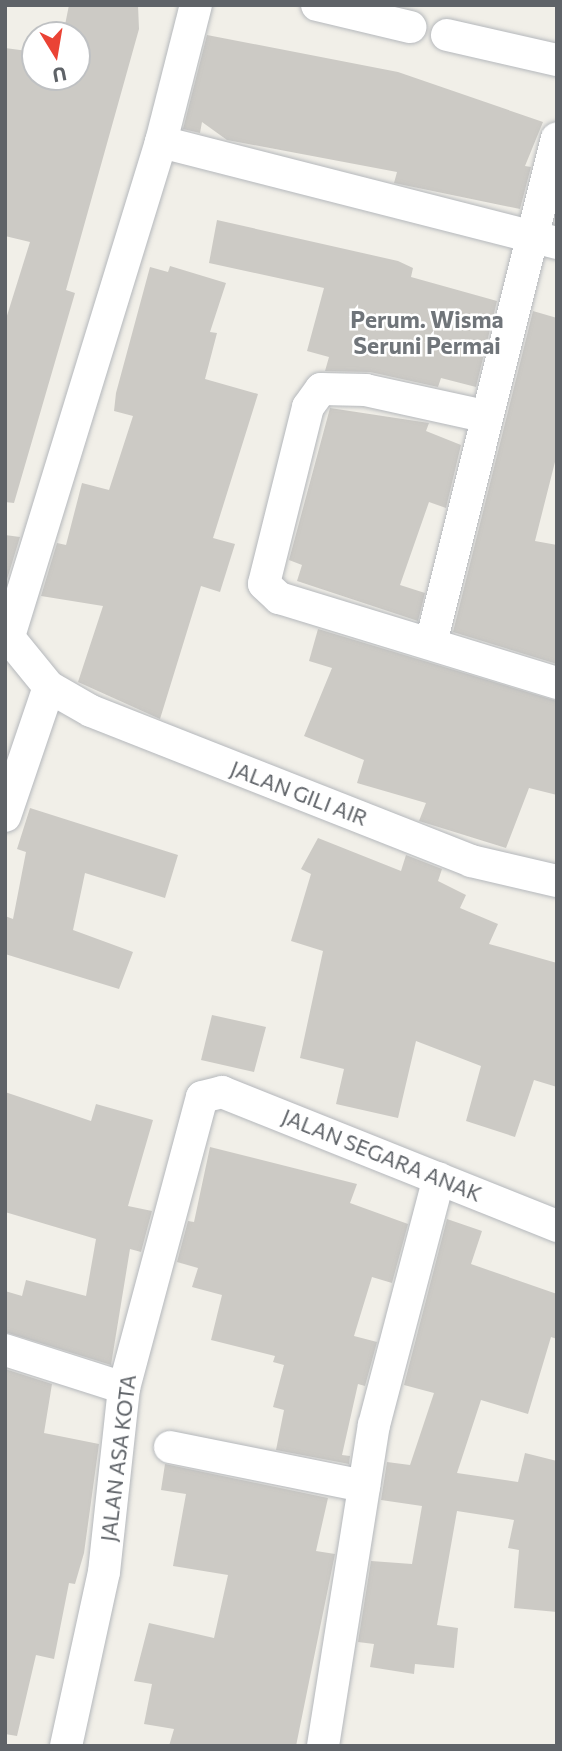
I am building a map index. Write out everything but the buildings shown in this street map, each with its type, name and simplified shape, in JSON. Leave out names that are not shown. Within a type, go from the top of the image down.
[{"type":"street","points":[[5,816],[49,687],[8,633],[161,142],[195,5]]},
{"type":"street","points":[[317,5],[410,27]]},
{"type":"street","points":[[447,35],[557,60]]},
{"type":"street","points":[[431,643],[484,416],[542,239],[557,138]]},
{"type":"street","points":[[161,142],[542,239]]},
{"type":"street","points":[[484,416],[366,390],[321,389],[308,407],[263,574],[267,591],[279,598],[557,683]]},
{"type":"street","name":"JALAN GILI AIR","points":[[49,687],[91,711],[471,861],[557,881]]},
{"type":"street","name":"JALAN SEGARA ANAK","points":[[207,1094],[222,1092],[557,1226]]},
{"type":"street","name":"JALAN ASA KOTA","points":[[65,1746],[104,1572],[124,1388],[196,1106],[207,1094]]},
{"type":"street","points":[[323,1746],[364,1486],[439,1178]]},
{"type":"street","points":[[5,1350],[124,1388]]},
{"type":"street","points":[[170,1447],[364,1486]]},
{"type":"district","name":"Perum. Wisma Seruni Permai","points":[[427,332]]}]
